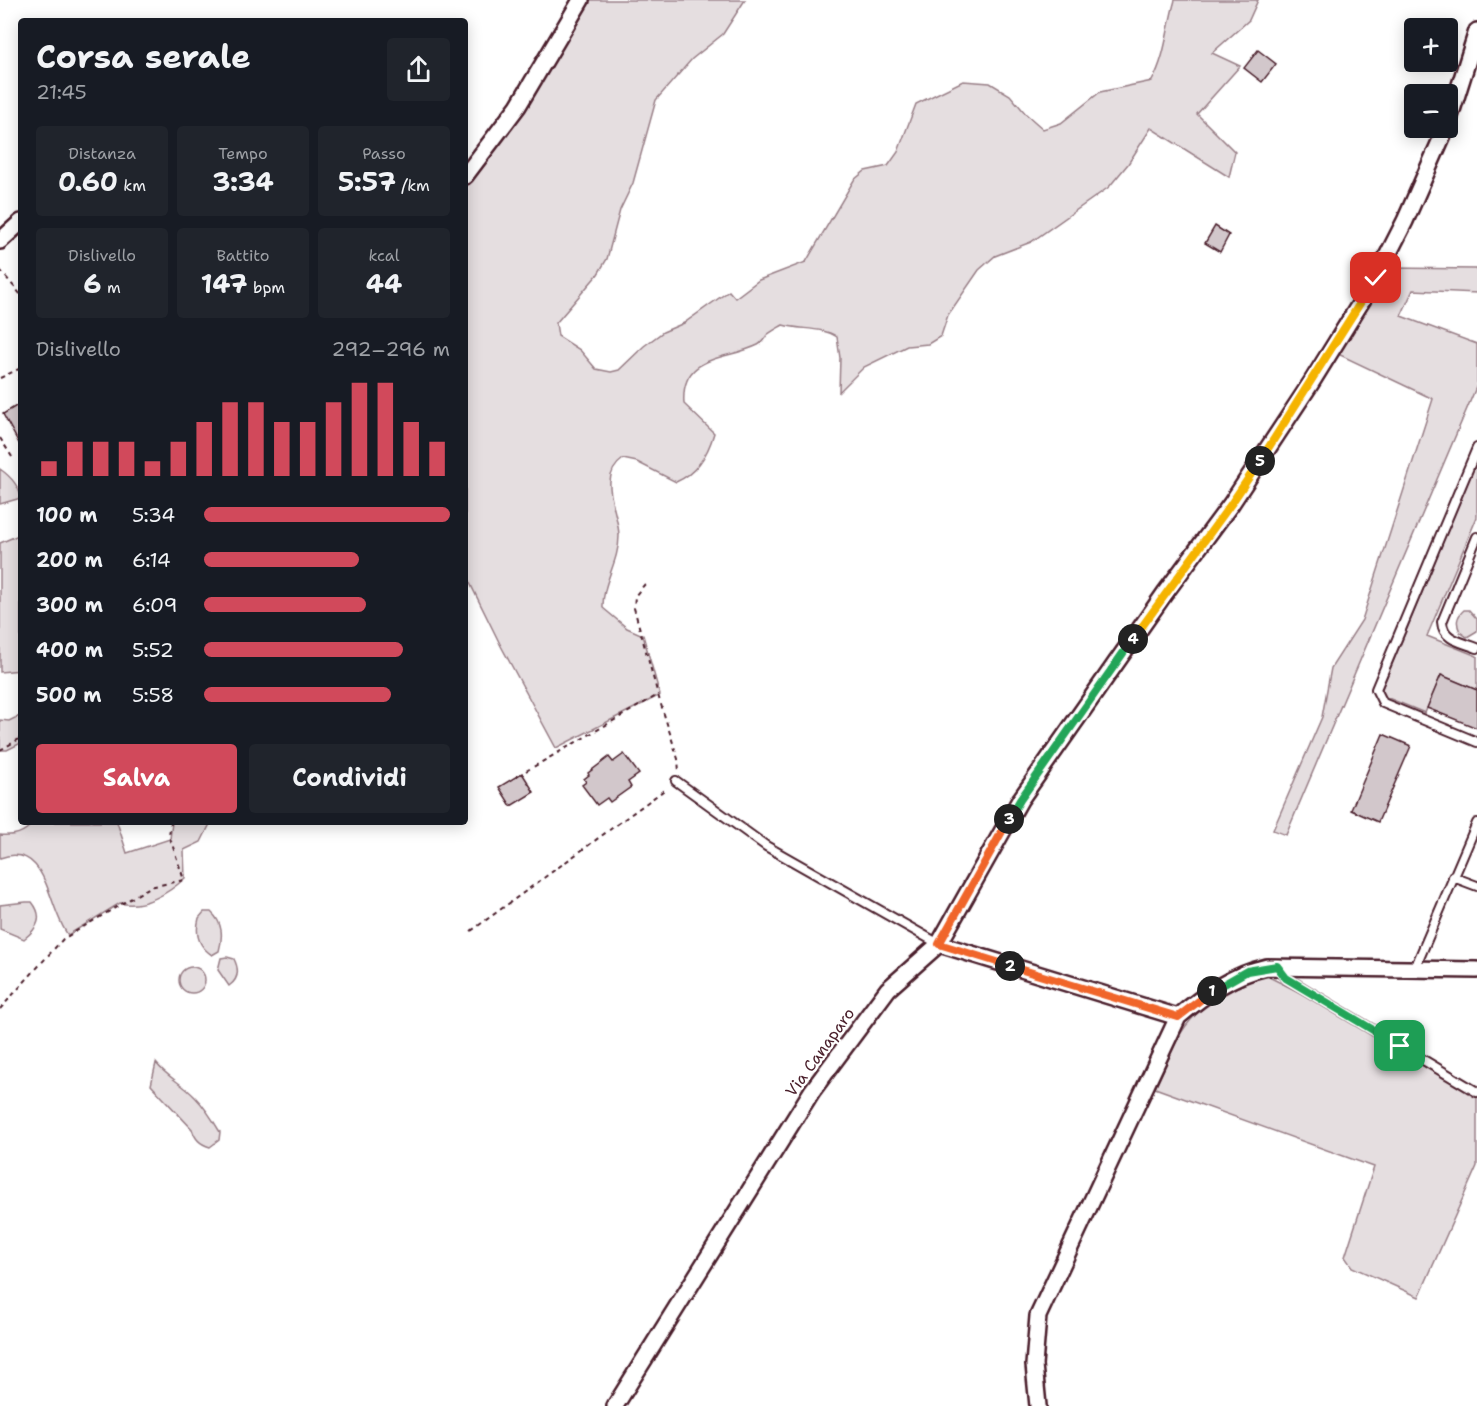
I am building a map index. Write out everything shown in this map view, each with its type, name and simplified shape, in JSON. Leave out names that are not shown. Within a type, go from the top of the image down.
[{"type":"street","points":[[468,172],[518,106],[581,0]]},
{"type":"street","points":[[1458,91],[1477,31]]},
{"type":"street","name":"Via Canaparo","points":[[615,1406],[812,1091],[888,989],[939,944],[1020,800],[1165,593],[1231,504],[1376,278],[1402,227],[1442,138]]},
{"type":"street","points":[[0,241],[18,225]]},
{"type":"street","points":[[939,944],[1178,1017]]},
{"type":"street","points":[[1038,1406],[1034,1365],[1038,1316],[1178,1017],[1227,981],[1247,971],[1277,966],[1477,970]]},
{"type":"lane","points":[[1477,448],[1376,689],[1383,703],[1477,742]]},
{"type":"lane","points":[[1477,537],[1442,622],[1442,630],[1447,637],[1477,648]]},
{"type":"lane","points":[[676,781],[766,846],[939,944]]},
{"type":"lane","points":[[1415,968],[1477,823]]},
{"type":"lane","points":[[1453,877],[1477,886]]},
{"type":"lane","points":[[1277,966],[1286,978],[1477,1092]]},
{"type":"path","points":[[0,270],[18,291]]},
{"type":"path","points":[[0,378],[18,369]]},
{"type":"path","points":[[0,438],[14,460]]},
{"type":"path","points":[[471,931],[676,781],[679,774],[678,759],[634,608],[635,596],[645,584]]},
{"type":"path","points":[[526,771],[658,694]]},
{"type":"path","points":[[0,750],[18,740]]},
{"type":"path","points":[[0,1009],[63,939],[150,887],[184,880],[169,835],[171,825]]},
{"type":"shaded area","points":[[587,0],[745,0],[723,34],[692,59],[656,100],[633,183],[620,210],[607,259],[598,274],[556,323],[558,336],[580,350],[596,369],[611,372],[619,370],[644,346],[663,332],[684,323],[729,291],[735,298],[759,280],[806,262],[854,180],[865,171],[888,166],[898,152],[916,104],[963,81],[990,83],[1010,95],[1043,129],[1061,123],[1100,92],[1152,81],[1163,52],[1175,0],[1258,0],[1249,20],[1212,53],[1240,66],[1197,114],[1235,152],[1229,177],[1151,128],[1128,164],[1109,187],[1031,242],[995,256],[979,270],[948,315],[941,336],[928,344],[907,346],[864,367],[839,392],[840,358],[837,337],[819,330],[783,325],[767,335],[758,345],[707,362],[689,376],[685,388],[684,404],[714,433],[701,462],[676,482],[637,462],[623,459],[615,467],[610,485],[619,536],[603,599],[603,608],[627,628],[643,635],[660,695],[556,748],[468,579],[468,178]]},
{"type":"shaded area","points":[[1389,268],[1477,269],[1477,293],[1413,290],[1401,316],[1477,344],[1477,385],[1286,835],[1273,830],[1322,717],[1331,668],[1362,620],[1433,399],[1338,354]]},
{"type":"shaded area","points":[[1477,460],[1477,517],[1427,636],[1477,656],[1477,690],[1441,675],[1425,713],[1383,696],[1381,691]]},
{"type":"shaded area","points":[[0,469],[14,481],[18,489],[18,499],[0,504]]},
{"type":"shaded area","points":[[18,535],[18,670],[0,672],[0,543]]},
{"type":"shaded area","points":[[1464,610],[1469,610],[1477,619],[1477,631],[1467,637],[1460,632],[1457,623],[1459,615]]},
{"type":"shaded area","points":[[18,716],[18,744],[7,750],[0,750],[0,720],[9,721]]},
{"type":"shaded area","points":[[31,825],[118,825],[127,853],[170,839],[172,825],[210,825],[201,842],[184,850],[185,878],[179,884],[146,902],[120,903],[68,935],[37,868],[28,859],[16,855],[0,858],[0,835],[10,835]]},
{"type":"shaded area","points":[[32,902],[38,913],[38,922],[29,935],[24,939],[0,929],[0,905]]},
{"type":"shaded area","points":[[204,912],[211,912],[215,916],[221,930],[219,951],[212,955],[201,943],[197,929],[199,918]]},
{"type":"shaded area","points":[[221,958],[234,959],[237,966],[235,980],[229,986],[218,970]]},
{"type":"shaded area","points":[[192,967],[201,971],[205,980],[201,989],[192,993],[183,989],[179,980],[183,971]]},
{"type":"shaded area","points":[[1265,975],[1321,1003],[1477,1096],[1477,1166],[1419,1297],[1352,1267],[1345,1257],[1374,1167],[1155,1088],[1181,1033],[1198,1013],[1230,990]]},
{"type":"shaded area","points":[[156,1063],[195,1097],[212,1118],[220,1132],[219,1140],[210,1147],[198,1141],[192,1129],[151,1085]]},
{"type":"building","points":[[1258,50],[1276,64],[1262,82],[1244,68]]},
{"type":"building","points":[[1215,226],[1229,235],[1220,252],[1205,243]]},
{"type":"building","points":[[18,405],[18,442],[3,414]]},
{"type":"building","points":[[1441,675],[1477,690],[1477,728],[1427,708]]},
{"type":"building","points":[[1383,734],[1411,746],[1378,822],[1351,810]]},
{"type":"building","points":[[624,754],[639,774],[628,782],[631,787],[610,802],[607,798],[597,805],[582,785],[586,782],[584,779],[589,775],[588,773],[609,757],[613,762]]},
{"type":"building","points":[[522,773],[534,792],[511,806],[499,787]]},
{"type":"route","points":[[1376,278],[1311,383],[1231,504],[1165,593],[1020,800],[939,944],[1178,1017],[1227,981],[1247,971],[1277,966],[1286,978],[1400,1046]]}]
